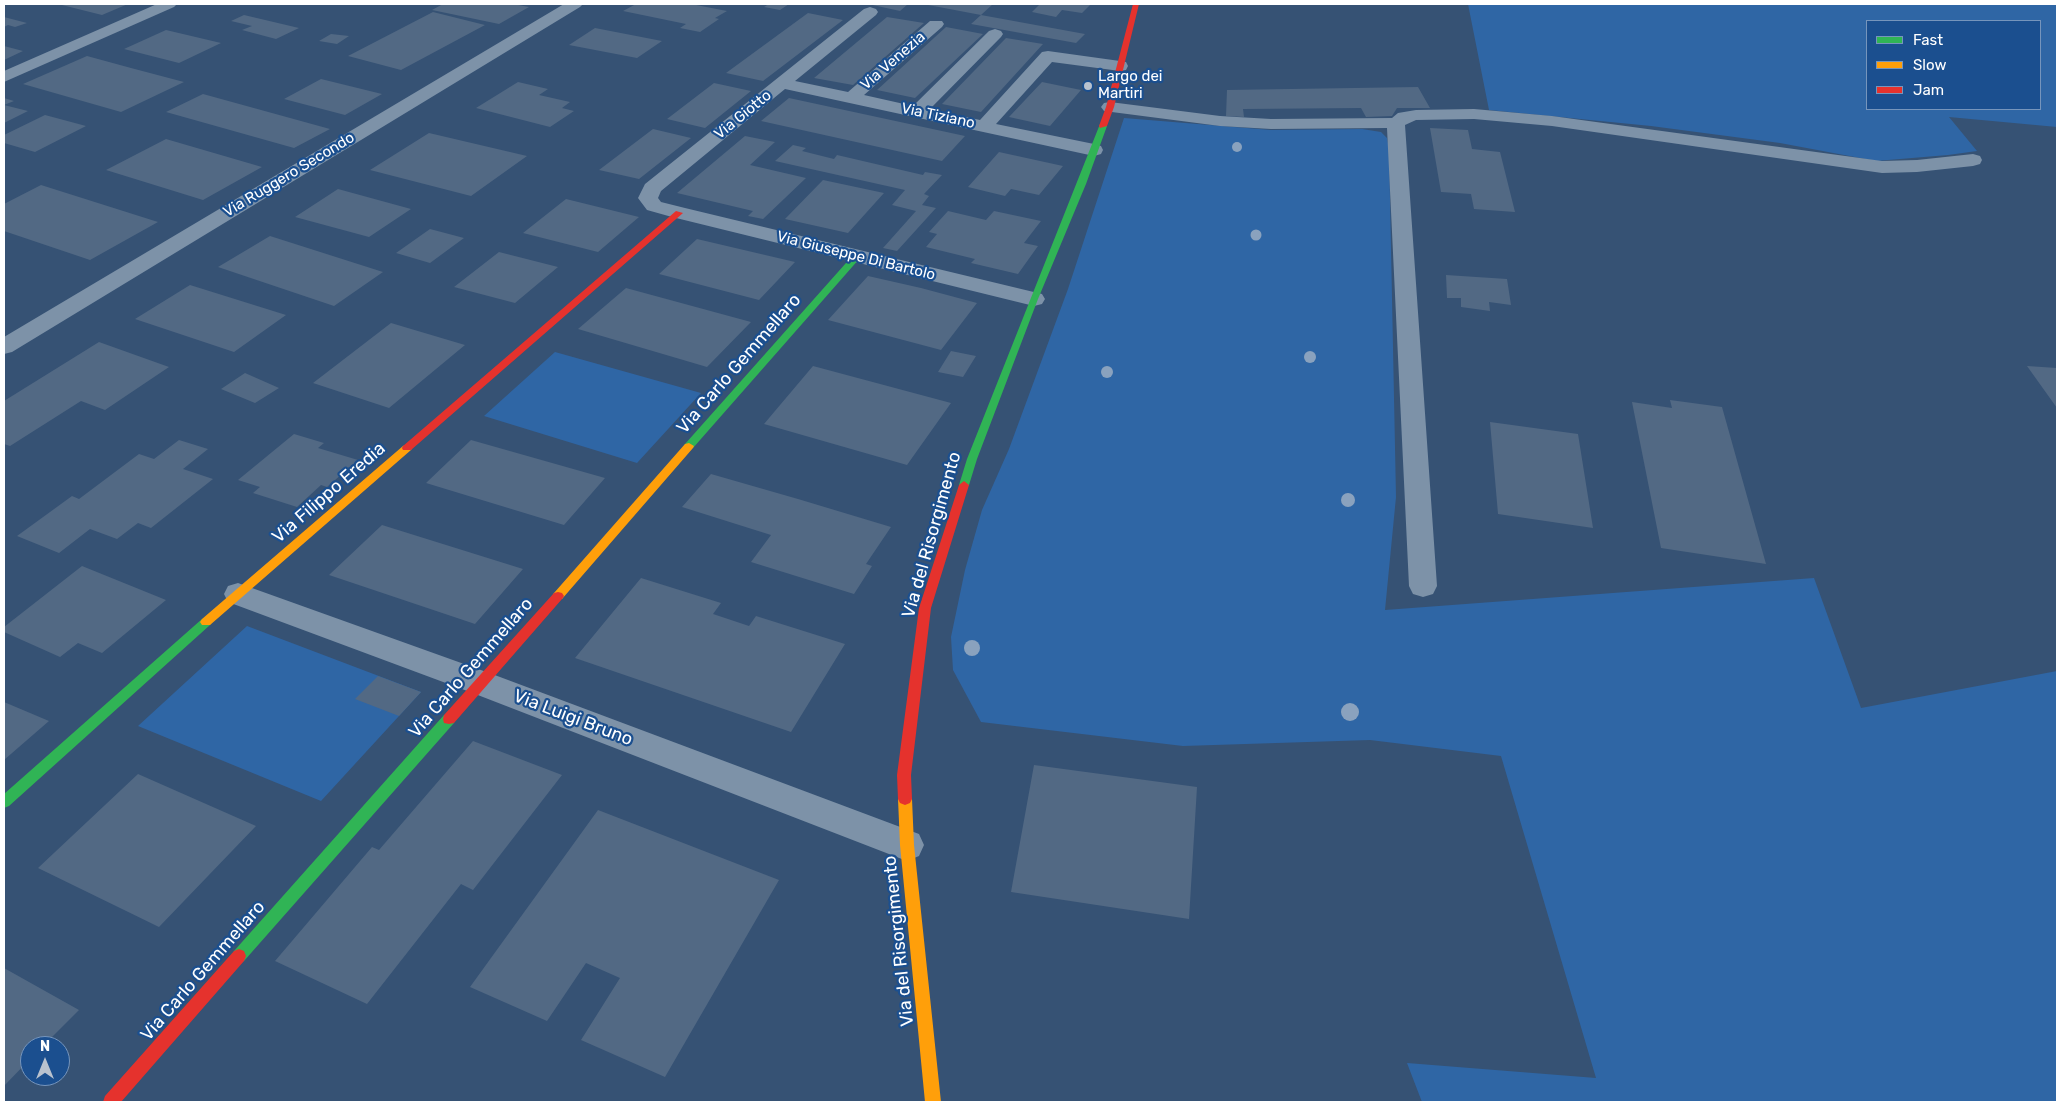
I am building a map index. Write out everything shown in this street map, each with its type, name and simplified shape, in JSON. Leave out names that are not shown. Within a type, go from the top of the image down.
[{"type":"street","points":[[4,77],[169,4]]},
{"type":"street","name":"Via Ruggero Secondo","points":[[4,347],[575,4]]},
{"type":"street","name":"Via del Risorgimento","points":[[933,1102],[906,844],[904,775],[925,608],[972,459],[1034,299],[1082,184],[1110,107],[1136,4]]},
{"type":"street","name":"Via Giotto","points":[[679,213],[654,206],[648,198],[652,188],[870,12]]},
{"type":"street","name":"Via Venezia","points":[[851,98],[936,24]]},
{"type":"street","points":[[917,112],[995,34]]},
{"type":"street","points":[[984,126],[1048,56],[1120,66]]},
{"type":"street","name":"Via Tiziano","points":[[782,83],[1094,150]]},
{"type":"street","points":[[1110,107],[1220,121],[1271,124],[1396,123],[1404,117],[1416,115],[1474,114],[1552,121],[1882,166],[1917,166],[1973,160]]},
{"type":"street","points":[[1396,123],[1423,586]]},
{"type":"street","name":"Via Giuseppe Di Bartolo","points":[[679,213],[1034,299]]},
{"type":"street","name":"Via Filippo Eredia","points":[[4,802],[238,594],[679,213]]},
{"type":"street","name":"Via Carlo Gemmellaro","points":[[111,1102],[857,256]]},
{"type":"street","name":"Via Luigi Bruno","points":[[238,594],[482,683],[906,844]]},
{"type":"shaded area","points":[[1468,4],[2057,4],[2057,127],[1949,117],[1977,151],[1876,161],[1780,143],[1651,126],[1489,110]]},
{"type":"shaded area","points":[[1124,118],[1271,130],[1362,129],[1381,132],[1387,138],[1389,149],[1396,497],[1385,610],[1814,578],[1861,708],[2057,671],[2057,1102],[1422,1102],[1407,1063],[1596,1078],[1501,756],[1370,740],[1183,746],[981,722],[953,670],[951,637],[965,570],[982,510],[1009,449],[1068,289]]},
{"type":"shaded area","points":[[555,352],[701,393],[637,463],[484,416]]},
{"type":"shaded area","points":[[247,626],[421,692],[321,801],[138,726]]},
{"type":"building","points":[[58,4],[128,4],[102,15]]},
{"type":"building","points":[[443,4],[513,4],[529,7],[499,24],[432,10]]},
{"type":"building","points":[[636,4],[691,4],[727,11],[715,18],[719,19],[700,32],[680,28],[686,24],[623,11]]},
{"type":"building","points":[[769,4],[789,4],[780,10],[764,7]]},
{"type":"building","points":[[868,4],[908,4],[900,11]]},
{"type":"building","points":[[923,4],[993,4],[981,15]]},
{"type":"building","points":[[1040,4],[1091,4],[1082,13],[1062,10],[1056,17],[1032,12]]},
{"type":"building","points":[[433,12],[485,25],[401,70],[348,56]]},
{"type":"building","points":[[808,13],[843,20],[763,81],[726,73]]},
{"type":"building","points":[[244,15],[299,28],[276,39],[242,30],[252,26],[231,21]]},
{"type":"building","points":[[981,15],[1085,34],[1076,43],[971,24]]},
{"type":"building","points":[[4,17],[27,23],[15,27],[8,25],[4,27]]},
{"type":"building","points":[[887,17],[924,23],[853,85],[814,78]]},
{"type":"building","points":[[946,27],[983,34],[915,98],[877,90]]},
{"type":"building","points":[[595,28],[662,41],[637,58],[569,45]]},
{"type":"building","points":[[166,30],[221,43],[179,63],[124,49]]},
{"type":"building","points":[[331,34],[349,36],[337,44],[319,41]]},
{"type":"building","points":[[1006,38],[1043,44],[981,112],[942,104]]},
{"type":"building","points":[[4,46],[23,51],[4,60]]},
{"type":"building","points":[[87,56],[184,82],[121,112],[23,84]]},
{"type":"building","points":[[321,79],[382,94],[345,115],[284,99]]},
{"type":"building","points":[[518,82],[548,89],[539,95],[570,102],[562,108],[574,111],[550,127],[476,108]]},
{"type":"building","points":[[1042,82],[1081,90],[1050,126],[1009,117]]},
{"type":"building","points":[[714,83],[751,91],[705,128],[667,119]]},
{"type":"building","points":[[1418,87],[1430,108],[1397,108],[1392,116],[1366,117],[1361,108],[1243,109],[1244,117],[1226,116],[1227,90]]},
{"type":"building","points":[[203,94],[330,129],[294,148],[166,112]]},
{"type":"building","points":[[4,98],[14,101],[4,105]]},
{"type":"building","points":[[789,98],[965,136],[942,161],[761,121]]},
{"type":"building","points":[[4,105],[28,111],[4,123]]},
{"type":"building","points":[[45,115],[86,126],[35,152],[4,143],[4,135]]},
{"type":"building","points":[[1430,128],[1468,130],[1472,149],[1500,152],[1515,212],[1474,209],[1471,194],[1441,192]]},
{"type":"building","points":[[653,129],[691,138],[639,179],[599,170]]},
{"type":"building","points":[[429,133],[527,156],[471,196],[370,170]]},
{"type":"building","points":[[745,136],[775,142],[750,165],[806,178],[763,219],[748,216],[753,211],[677,193]]},
{"type":"building","points":[[166,139],[262,167],[203,200],[106,170]]},
{"type":"building","points":[[793,145],[806,148],[802,151],[834,159],[837,155],[923,175],[925,172],[942,175],[924,194],[929,196],[922,205],[936,208],[897,251],[883,248],[916,211],[892,205],[905,190],[775,161]]},
{"type":"building","points":[[999,152],[1063,166],[1039,195],[1011,189],[1005,196],[968,187]]},
{"type":"building","points":[[823,180],[884,193],[848,233],[785,219]]},
{"type":"building","points":[[41,185],[158,222],[90,260],[4,231],[4,204]]},
{"type":"building","points":[[338,189],[411,209],[369,237],[295,217]]},
{"type":"building","points":[[566,199],[639,217],[598,252],[523,233]]},
{"type":"building","points":[[948,211],[986,220],[994,211],[1041,221],[1024,243],[1038,246],[1018,274],[971,263],[975,259],[926,247],[937,234],[929,232]]},
{"type":"building","points":[[430,229],[464,238],[430,263],[396,253]]},
{"type":"building","points":[[270,236],[383,272],[334,306],[218,267]]},
{"type":"building","points":[[697,239],[795,262],[759,300],[659,274]]},
{"type":"building","points":[[499,252],[558,267],[515,303],[454,287]]},
{"type":"building","points":[[1446,275],[1507,279],[1511,305],[1489,302],[1490,311],[1461,307],[1461,298],[1447,298]]},
{"type":"building","points":[[868,276],[977,303],[941,350],[828,320]]},
{"type":"building","points":[[190,285],[286,315],[234,352],[135,319]]},
{"type":"building","points":[[626,288],[751,322],[707,367],[578,329]]},
{"type":"building","points":[[391,323],[465,345],[389,408],[313,383]]},
{"type":"building","points":[[99,342],[169,367],[105,410],[81,401],[10,446],[4,444],[4,401]]},
{"type":"building","points":[[951,351],[976,356],[963,377],[938,372]]},
{"type":"building","points":[[813,366],[951,403],[907,465],[764,424]]},
{"type":"building","points":[[2027,366],[2057,368],[2057,408]]},
{"type":"building","points":[[245,373],[279,388],[255,403],[221,389]]},
{"type":"building","points":[[1670,400],[1722,407],[1766,564],[1661,548],[1632,402],[1672,408]]},
{"type":"building","points":[[1490,422],[1578,434],[1593,528],[1498,514]]},
{"type":"building","points":[[294,434],[324,443],[318,448],[358,460],[327,487],[321,485],[297,507],[253,493],[260,487],[238,480]]},
{"type":"building","points":[[179,440],[208,449],[183,469],[213,479],[151,528],[138,523],[117,539],[90,529],[59,553],[17,536],[72,496],[79,499],[139,454],[154,459]]},
{"type":"building","points":[[471,440],[605,478],[564,525],[426,483]]},
{"type":"building","points":[[711,474],[891,527],[866,564],[872,566],[854,594],[751,562],[771,535],[682,507]]},
{"type":"building","points":[[382,525],[523,569],[475,624],[329,575]]},
{"type":"building","points":[[82,566],[166,600],[102,653],[78,643],[60,657],[4,632],[4,627]]},
{"type":"building","points":[[641,578],[721,603],[713,614],[749,626],[756,616],[845,644],[791,732],[575,658]]},
{"type":"building","points":[[378,676],[421,692],[399,716],[355,699]]},
{"type":"building","points":[[4,702],[49,721],[4,760]]},
{"type":"building","points":[[473,741],[562,775],[473,890],[461,884],[367,1004],[275,961],[372,847],[379,850]]},
{"type":"building","points":[[1034,765],[1197,787],[1189,919],[1011,892]]},
{"type":"building","points":[[138,774],[256,826],[159,927],[38,868]]},
{"type":"building","points":[[598,810],[779,880],[665,1077],[581,1040],[620,978],[586,963],[547,1021],[470,987]]},
{"type":"building","points":[[4,968],[79,1010],[53,1036],[20,1036],[20,1069],[4,1086]]},
{"type":"traffic: fast","points":[[964,485],[972,459],[1034,299],[1082,184],[1103,126]]},
{"type":"traffic: fast","points":[[689,446],[857,256]]},
{"type":"traffic: fast","points":[[4,802],[206,622]]},
{"type":"traffic: fast","points":[[239,956],[449,719]]},
{"type":"traffic: slow","points":[[558,596],[689,446]]},
{"type":"traffic: slow","points":[[206,622],[407,448]]},
{"type":"traffic: slow","points":[[905,799],[907,845],[933,1102]]},
{"type":"traffic: jam","points":[[1103,126],[1110,107],[1136,4]]},
{"type":"traffic: jam","points":[[407,448],[679,213]]},
{"type":"traffic: jam","points":[[905,799],[904,775],[925,608],[964,485]]},
{"type":"traffic: jam","points":[[449,719],[558,596]]},
{"type":"traffic: jam","points":[[111,1102],[239,956]]},
{"type":"place","name":"Largo dei Martiri","points":[[1088,86]]}]
